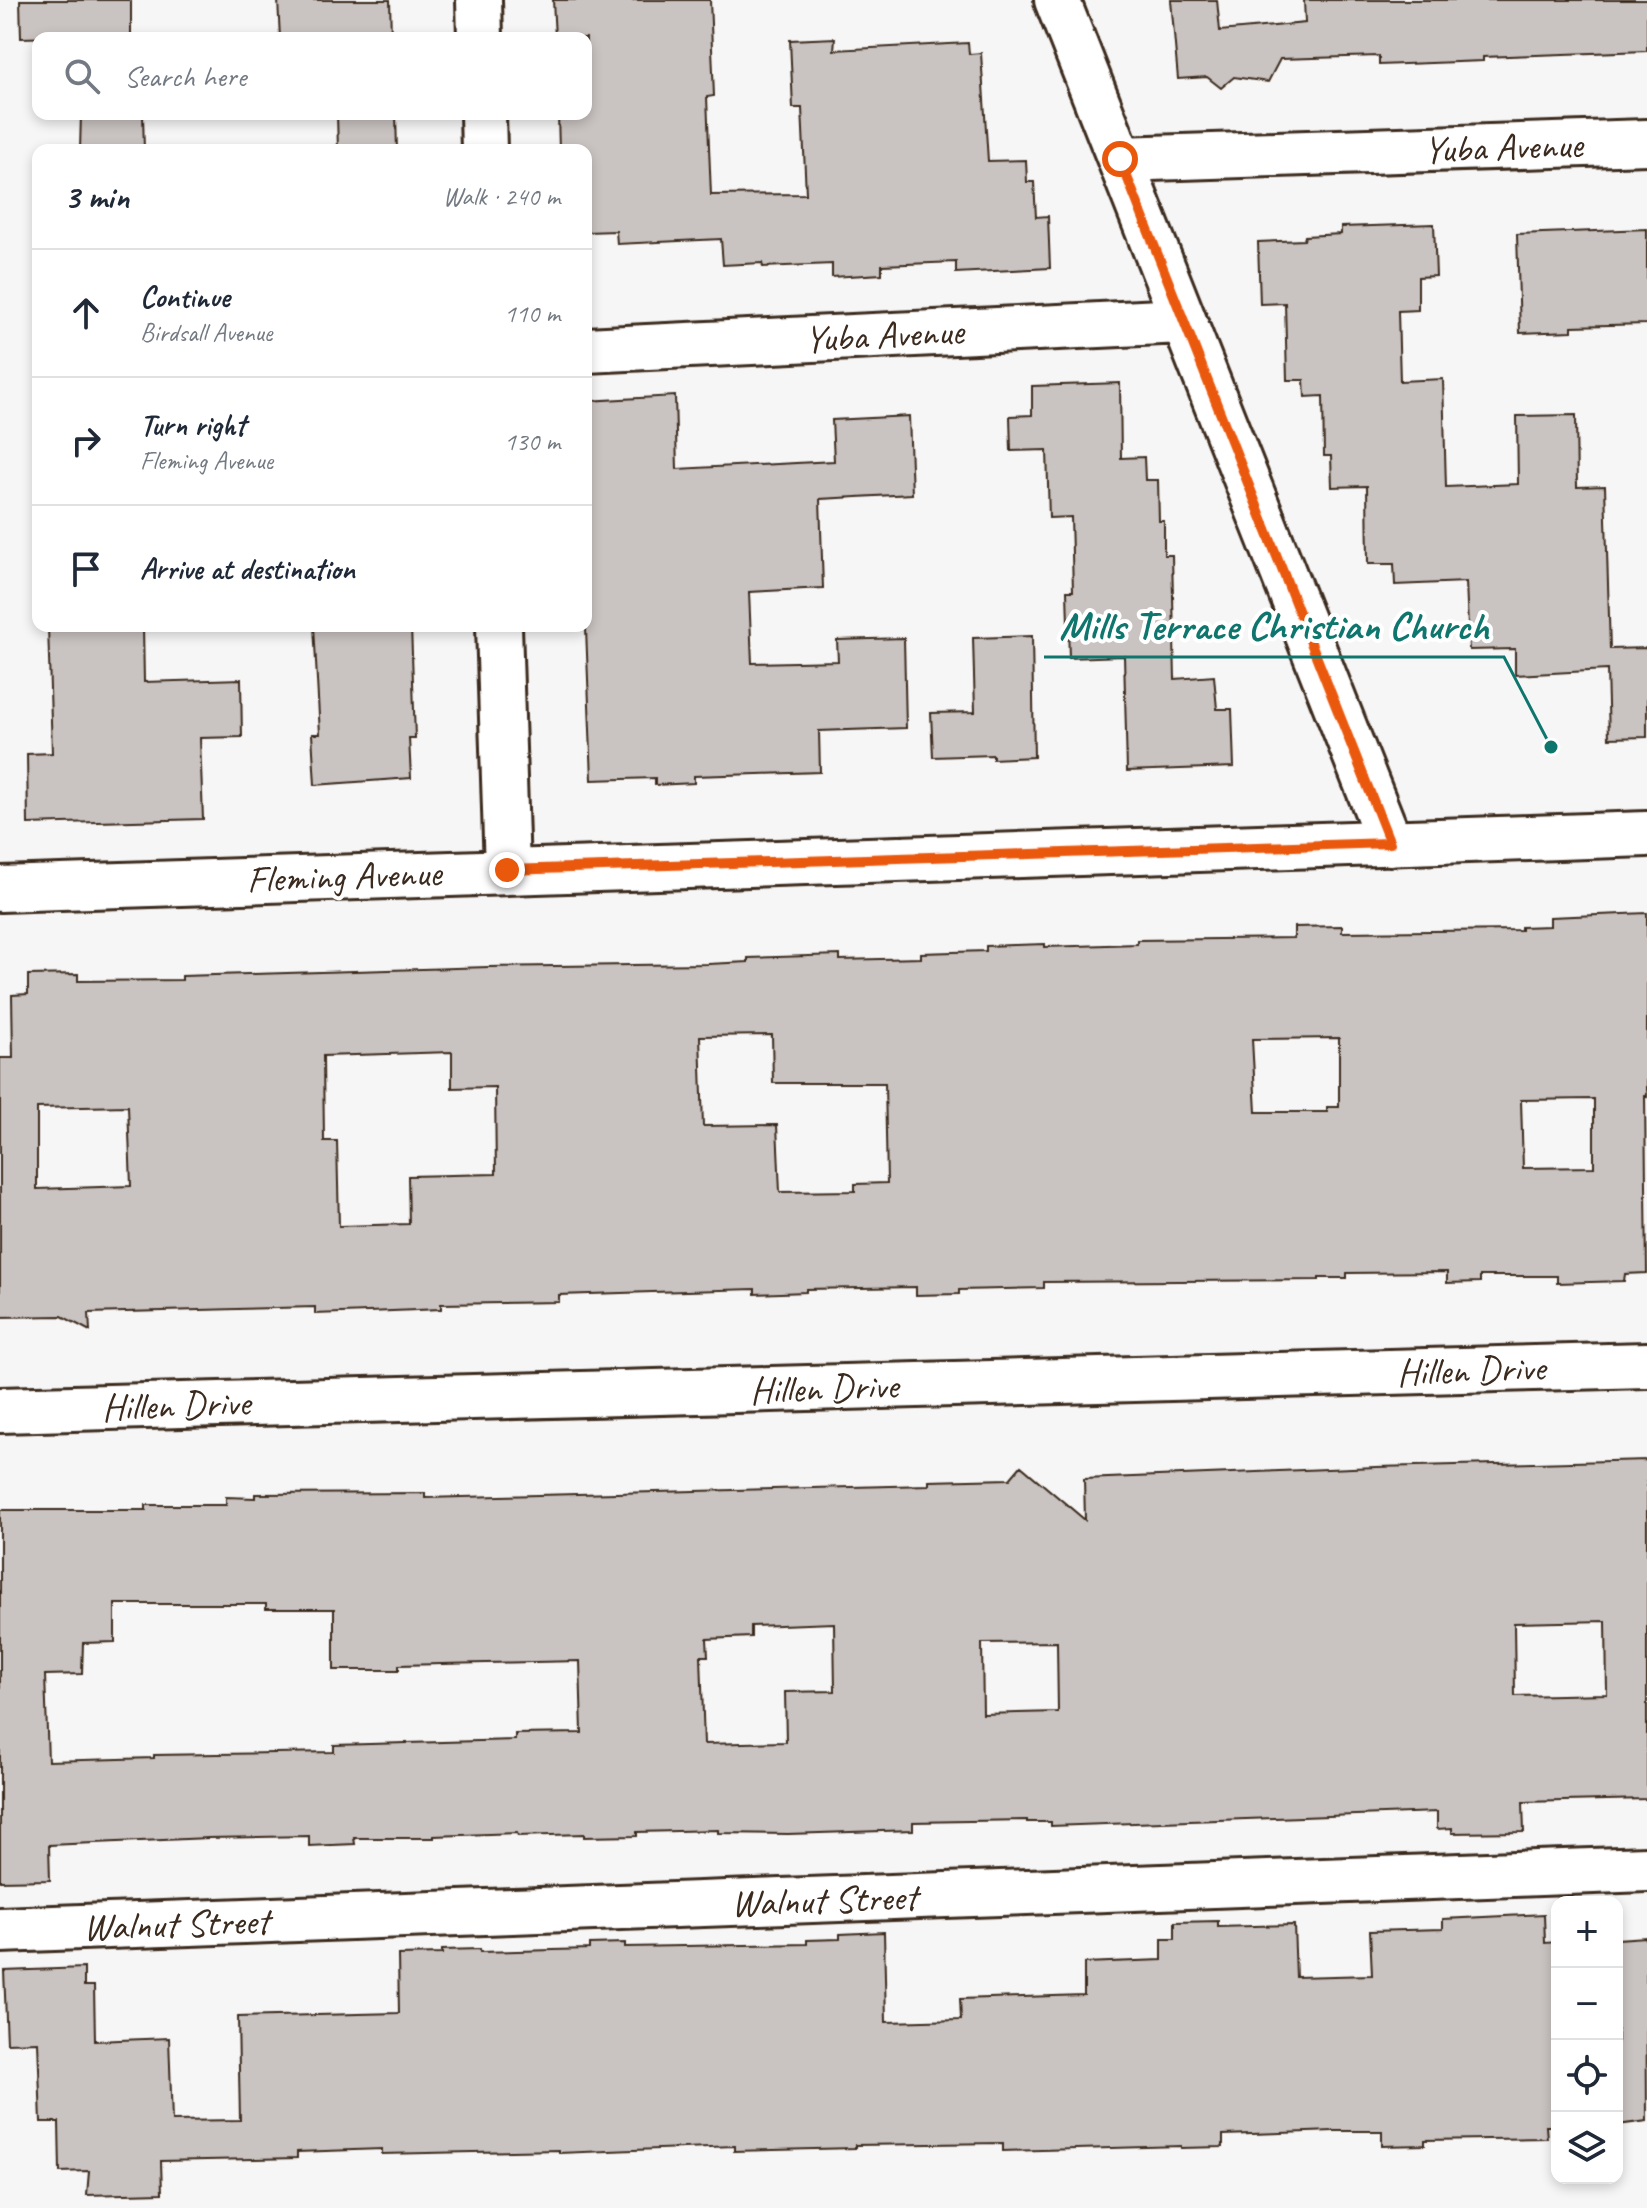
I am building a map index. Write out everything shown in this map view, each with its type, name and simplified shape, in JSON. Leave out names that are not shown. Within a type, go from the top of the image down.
[{"type":"street","points":[[479,0],[480,32]]},
{"type":"street","points":[[1057,0],[1390,843]]},
{"type":"street","points":[[483,120],[484,144]]},
{"type":"street","name":"Yuba Avenue","points":[[1120,159],[1647,142]]},
{"type":"street","name":"Yuba Avenue","points":[[592,350],[1182,321]]},
{"type":"street","points":[[499,632],[507,870]]},
{"type":"street","name":"Fleming Avenue","points":[[0,889],[1647,834]]},
{"type":"street","name":"Hillen Drive","points":[[0,1410],[1647,1365]]},
{"type":"street","name":"Walnut Street","points":[[0,1930],[1647,1869]]},
{"type":"building","points":[[20,0],[131,0],[131,32],[32,32],[32,38],[21,38]]},
{"type":"building","points":[[278,0],[390,0],[391,32],[280,32]]},
{"type":"building","points":[[553,0],[710,0],[714,96],[707,97],[711,195],[806,194],[802,108],[793,108],[790,40],[835,38],[834,50],[968,43],[969,54],[981,53],[988,161],[1026,160],[1027,182],[1034,182],[1036,217],[1048,216],[1050,268],[956,273],[956,262],[882,265],[882,274],[832,277],[832,264],[723,265],[721,239],[617,244],[616,231],[592,232],[592,144],[559,144],[558,120],[592,120],[592,32],[555,32]]},
{"type":"building","points":[[1171,0],[1217,0],[1220,31],[1305,23],[1304,0],[1647,0],[1647,51],[1483,57],[1483,61],[1379,65],[1379,56],[1280,59],[1268,82],[1234,77],[1221,88],[1207,77],[1178,79]]},
{"type":"building","points":[[81,120],[143,120],[144,144],[80,144]]},
{"type":"building","points":[[337,120],[396,120],[397,144],[338,144]]},
{"type":"building","points":[[1434,224],[1436,276],[1418,277],[1418,310],[1398,311],[1400,381],[1443,379],[1446,487],[1518,484],[1517,416],[1576,415],[1577,487],[1605,486],[1610,649],[1647,648],[1647,737],[1609,738],[1607,670],[1515,675],[1515,649],[1469,650],[1466,582],[1395,585],[1394,564],[1368,564],[1367,486],[1332,487],[1331,456],[1324,456],[1323,396],[1305,397],[1304,380],[1287,380],[1285,303],[1260,304],[1258,242],[1304,240],[1305,236],[1341,234],[1341,227]]},
{"type":"building","points":[[1647,229],[1647,324],[1572,326],[1572,331],[1520,333],[1517,234]]},
{"type":"building","points":[[1120,383],[1121,458],[1144,457],[1145,480],[1158,480],[1159,521],[1164,521],[1164,555],[1172,555],[1175,679],[1214,676],[1217,709],[1232,709],[1234,767],[1127,771],[1124,656],[1069,658],[1067,591],[1073,591],[1071,517],[1049,518],[1047,450],[1011,451],[1010,416],[1032,415],[1032,386]]},
{"type":"building","points":[[675,396],[677,469],[834,461],[832,420],[909,416],[912,494],[820,499],[823,588],[749,592],[752,663],[838,661],[837,640],[904,638],[906,728],[819,731],[820,772],[694,776],[694,783],[655,785],[655,778],[592,780],[586,632],[592,632],[592,401]]},
{"type":"building","points":[[48,632],[143,632],[144,682],[241,679],[242,737],[200,738],[203,819],[28,824],[27,754],[52,753]]},
{"type":"building","points":[[314,632],[411,632],[415,738],[409,738],[411,778],[315,785],[312,734],[320,734]]},
{"type":"building","points":[[1032,636],[1034,757],[933,757],[931,713],[975,712],[973,638]]},
{"type":"building","points":[[1647,913],[1647,1273],[1625,1274],[1624,1281],[1557,1283],[1557,1276],[1480,1276],[1480,1282],[1447,1283],[1447,1272],[1347,1273],[1347,1278],[1319,1280],[1044,1282],[1044,1288],[959,1290],[959,1294],[916,1295],[916,1287],[806,1289],[806,1292],[755,1294],[755,1289],[559,1295],[559,1302],[441,1304],[441,1309],[368,1312],[315,1314],[315,1307],[89,1313],[90,1331],[62,1316],[0,1317],[0,1058],[13,1058],[12,995],[28,994],[28,975],[78,974],[78,981],[182,980],[182,976],[708,964],[748,962],[748,958],[840,955],[840,960],[921,958],[921,953],[986,951],[986,946],[1045,944],[1045,947],[1137,944],[1137,940],[1294,938],[1294,927],[1342,926],[1342,932],[1521,930],[1521,927],[1550,926],[1550,917]],"holes":[[[772,1035],[773,1083],[885,1083],[887,1183],[855,1184],[855,1191],[780,1192],[777,1125],[703,1126],[700,1036]],[[1339,1038],[1339,1107],[1327,1107],[1327,1112],[1256,1112],[1252,1039]],[[452,1052],[452,1088],[495,1087],[496,1174],[408,1176],[409,1224],[339,1226],[337,1141],[324,1141],[323,1056]],[[1594,1099],[1594,1167],[1523,1168],[1521,1100]],[[128,1106],[131,1186],[37,1189],[37,1108]]]},
{"type":"building","points":[[1647,1460],[1647,1799],[1523,1802],[1524,1832],[1452,1833],[1452,1828],[1437,1829],[1437,1812],[1051,1826],[1051,1822],[1027,1820],[913,1822],[913,1830],[788,1834],[718,1833],[718,1830],[584,1837],[584,1834],[518,1836],[517,1833],[434,1838],[354,1838],[355,1844],[309,1846],[309,1836],[49,1845],[50,1880],[0,1881],[0,1510],[146,1510],[146,1505],[226,1505],[226,1497],[255,1498],[255,1494],[425,1493],[425,1498],[929,1485],[929,1481],[1010,1479],[1021,1466],[1085,1520],[1084,1479]],"holes":[[[115,1604],[266,1604],[266,1609],[334,1609],[334,1670],[399,1670],[399,1665],[580,1661],[582,1733],[515,1734],[515,1740],[334,1745],[334,1752],[154,1755],[154,1758],[48,1761],[45,1675],[82,1674],[83,1643],[115,1642]],[[1606,1621],[1607,1694],[1515,1696],[1514,1623]],[[834,1623],[835,1691],[785,1692],[786,1742],[704,1744],[701,1656],[708,1656],[707,1639],[751,1637],[751,1626]],[[1057,1642],[1058,1712],[983,1714],[982,1643]]]},
{"type":"building","points":[[1544,1914],[1545,1943],[1551,1942],[1551,2126],[1546,2126],[1547,2138],[1425,2140],[1425,2145],[1382,2146],[1382,2131],[1334,2131],[1223,2135],[1223,2147],[1181,2148],[1003,2151],[1003,2143],[855,2145],[855,2148],[734,2151],[734,2146],[559,2153],[559,2150],[382,2154],[382,2149],[297,2152],[297,2158],[161,2161],[162,2193],[87,2195],[89,2171],[60,2172],[59,2122],[41,2122],[38,2042],[7,2043],[4,1971],[84,1968],[84,1986],[94,1986],[95,2041],[169,2038],[172,2121],[240,2120],[238,2017],[399,2013],[398,1955],[442,1954],[442,1950],[589,1949],[589,1944],[625,1943],[625,1947],[807,1944],[807,1940],[840,1939],[840,1934],[884,1932],[886,2022],[961,2020],[960,1999],[1084,1995],[1084,1963],[1162,1960],[1162,1939],[1175,1939],[1175,1922],[1218,1921],[1218,1927],[1294,1925],[1296,1977],[1372,1975],[1370,1931],[1443,1929],[1443,1919]]},
{"type":"building","points":[[1646,1937],[1647,2121],[1623,2124],[1623,1968],[1623,1939]]},
{"type":"place","name":"Mills Terrace Christian Church","points":[[1551,747]]},
{"type":"route","points":[[507,870],[1390,843],[1120,159]]}]
